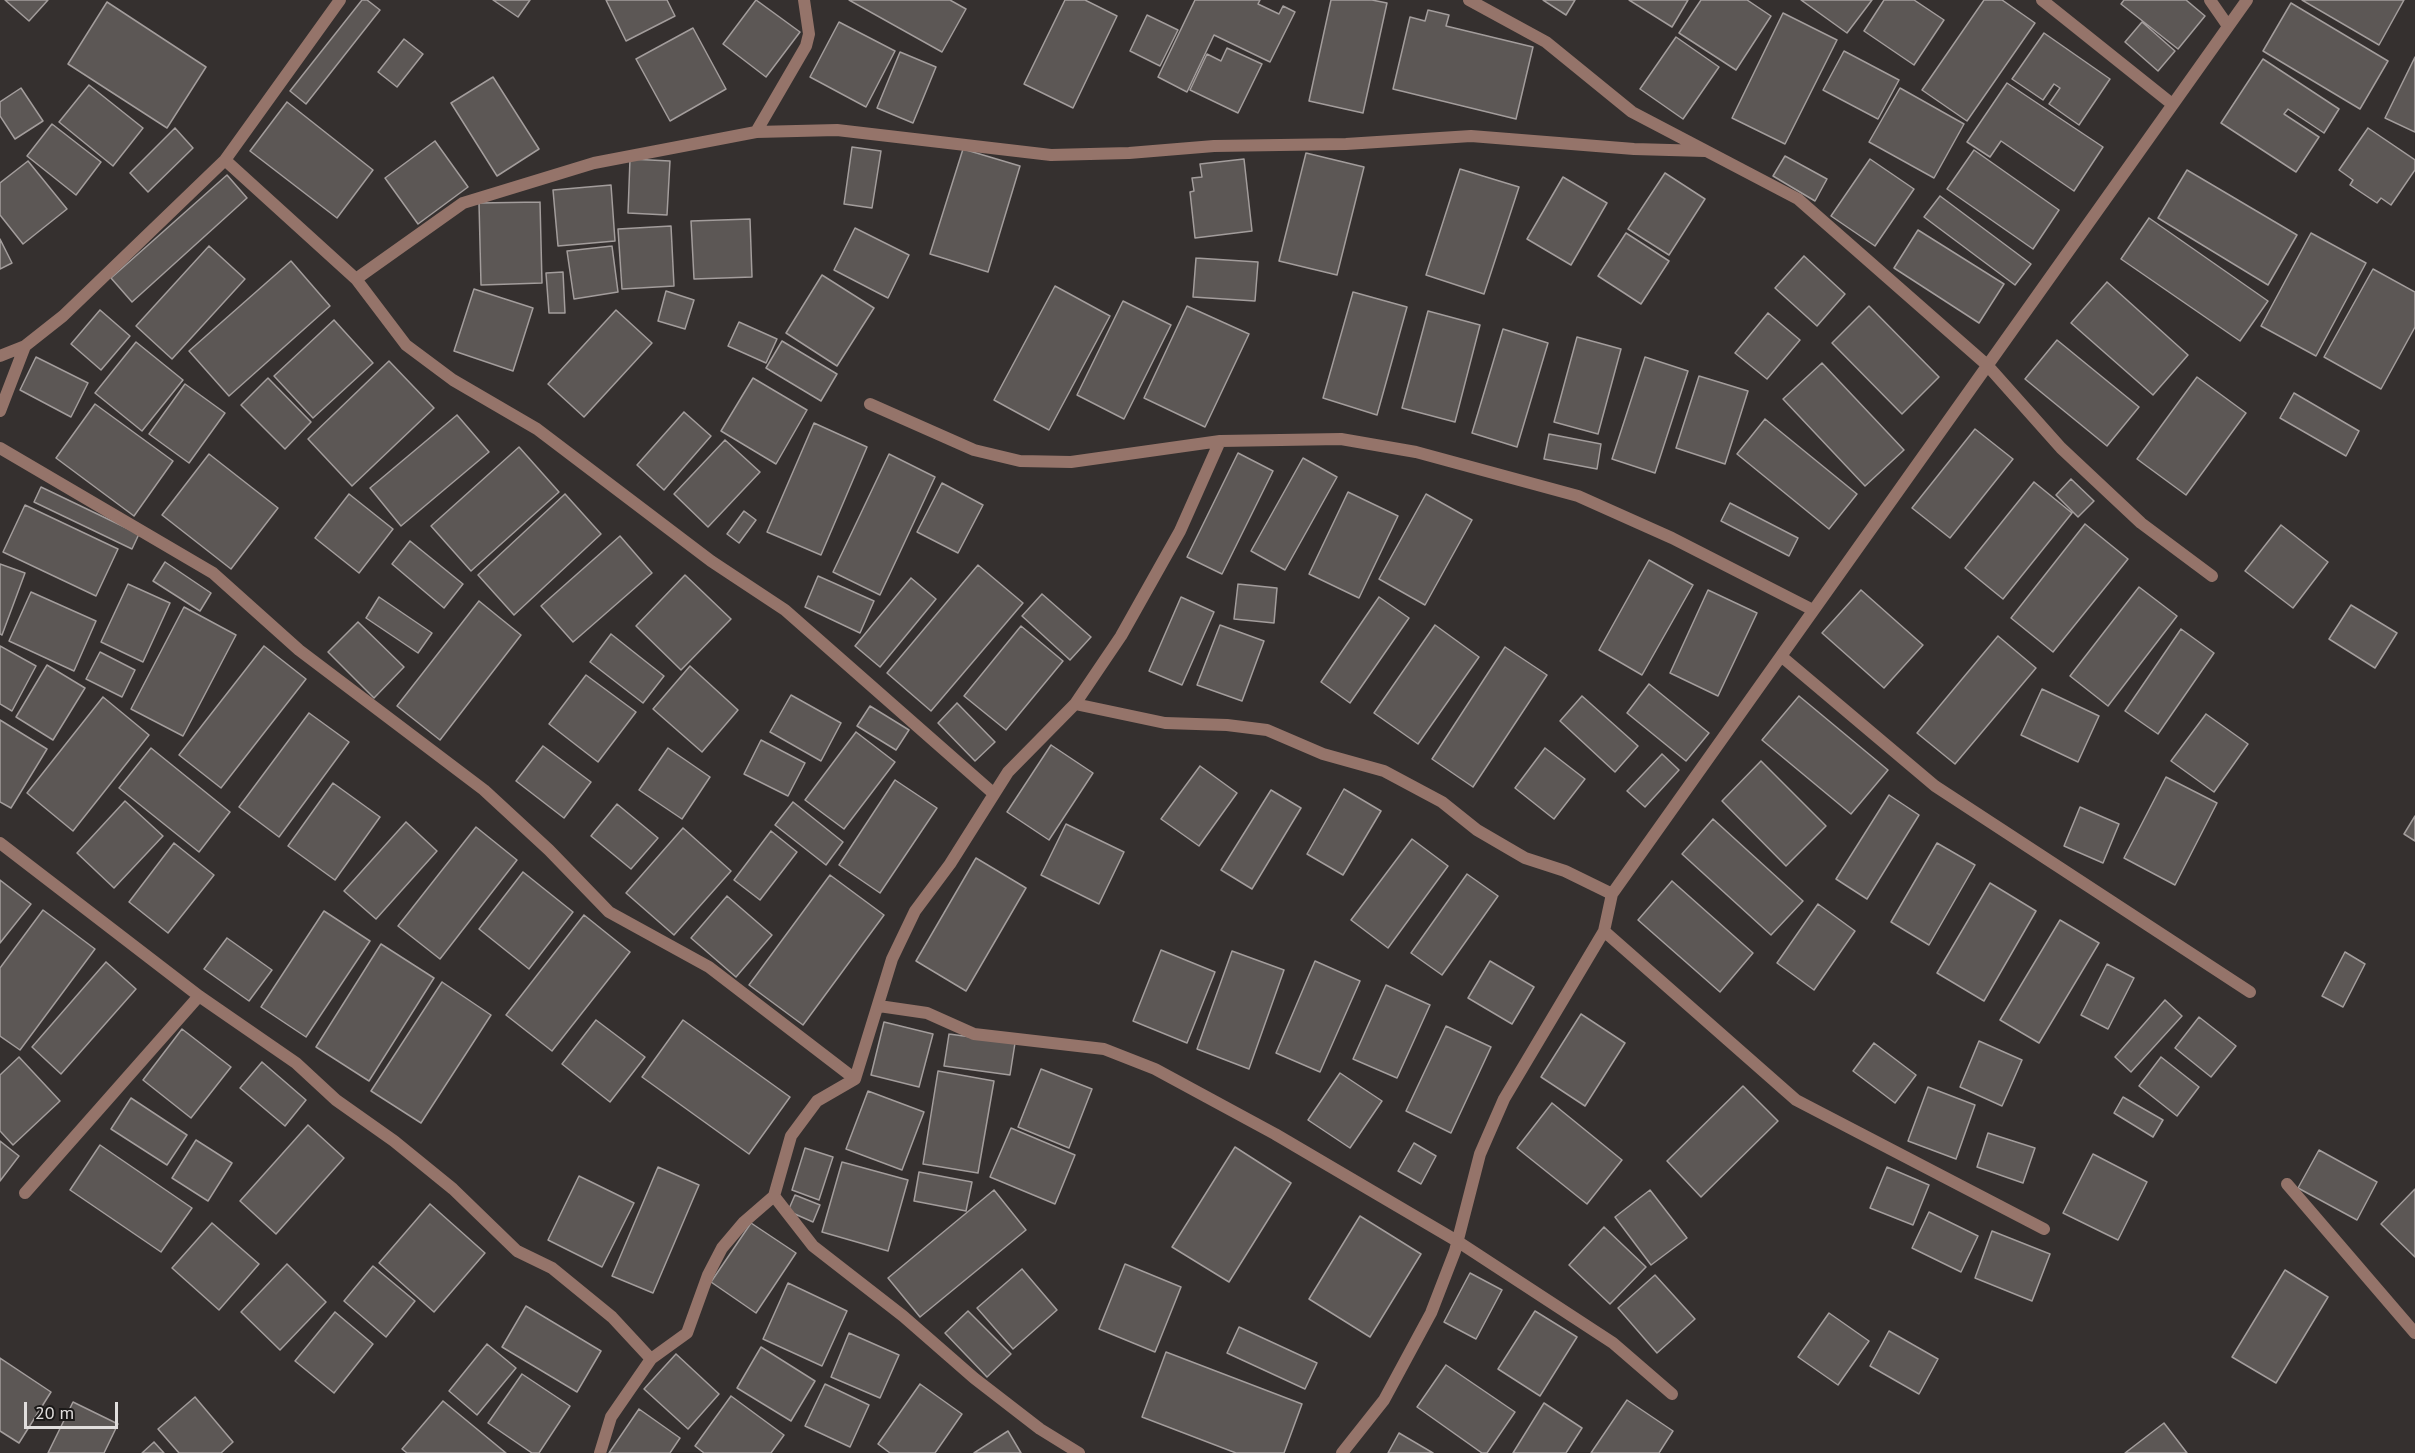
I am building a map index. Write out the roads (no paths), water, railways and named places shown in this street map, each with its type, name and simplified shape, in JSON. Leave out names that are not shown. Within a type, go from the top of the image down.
[{"type":"street","points":[[0,356],[25,346],[63,316],[225,160],[340,0]]},
{"type":"street","points":[[756,132],[806,46],[809,34],[804,0]]},
{"type":"street","points":[[1469,0],[1546,42],[1632,112],[1798,199],[1987,365],[2061,448],[2141,523],[2212,576]]},
{"type":"street","points":[[2042,0],[2172,104]]},
{"type":"street","points":[[2210,0],[2228,26]]},
{"type":"street","points":[[1342,1453],[1384,1400],[1431,1313],[1457,1241],[1480,1154],[1504,1099],[1604,931],[1612,894],[2247,0]]},
{"type":"street","points":[[356,279],[463,203],[539,182],[594,163],[756,132],[837,130],[1051,155],[1129,153],[1214,146],[1346,144],[1471,136],[1634,149],[1705,151]]},
{"type":"street","points":[[225,160],[356,279],[406,345],[453,380],[537,429],[711,561],[785,610],[993,793]]},
{"type":"street","points":[[0,411],[25,346]]},
{"type":"street","points":[[870,404],[974,450],[1020,461],[1071,462],[1220,441],[1341,439],[1416,452],[1578,496],[1672,538],[1813,610]]},
{"type":"street","points":[[600,1453],[611,1417],[651,1359],[687,1334],[708,1275],[722,1248],[744,1222],[774,1196],[791,1136],[817,1101],[855,1078],[892,959],[915,912],[950,864],[1008,772],[1075,704],[1121,636],[1180,531],[1220,441]]},
{"type":"street","points":[[0,448],[213,573],[299,650],[484,790],[549,850],[609,912],[709,967],[855,1078]]},
{"type":"street","points":[[1781,656],[1935,786],[2250,992]]},
{"type":"street","points":[[1075,704],[1165,723],[1227,725],[1267,730],[1323,754],[1384,771],[1442,802],[1477,830],[1525,858],[1565,871],[1612,894]]},
{"type":"street","points":[[0,843],[199,996],[296,1063],[336,1100],[453,1189],[517,1251],[552,1268],[612,1317],[651,1359]]},
{"type":"street","points":[[1604,931],[1796,1100],[2044,1229]]},
{"type":"street","points":[[25,1194],[199,996]]},
{"type":"street","points":[[879,1006],[927,1013],[974,1034],[1104,1049],[1155,1069],[1275,1134],[1457,1241],[1613,1343],[1672,1394]]},
{"type":"street","points":[[2287,1184],[2415,1334]]},
{"type":"street","points":[[774,1196],[813,1245],[903,1316],[974,1378],[1040,1429],[1079,1453]]}]
